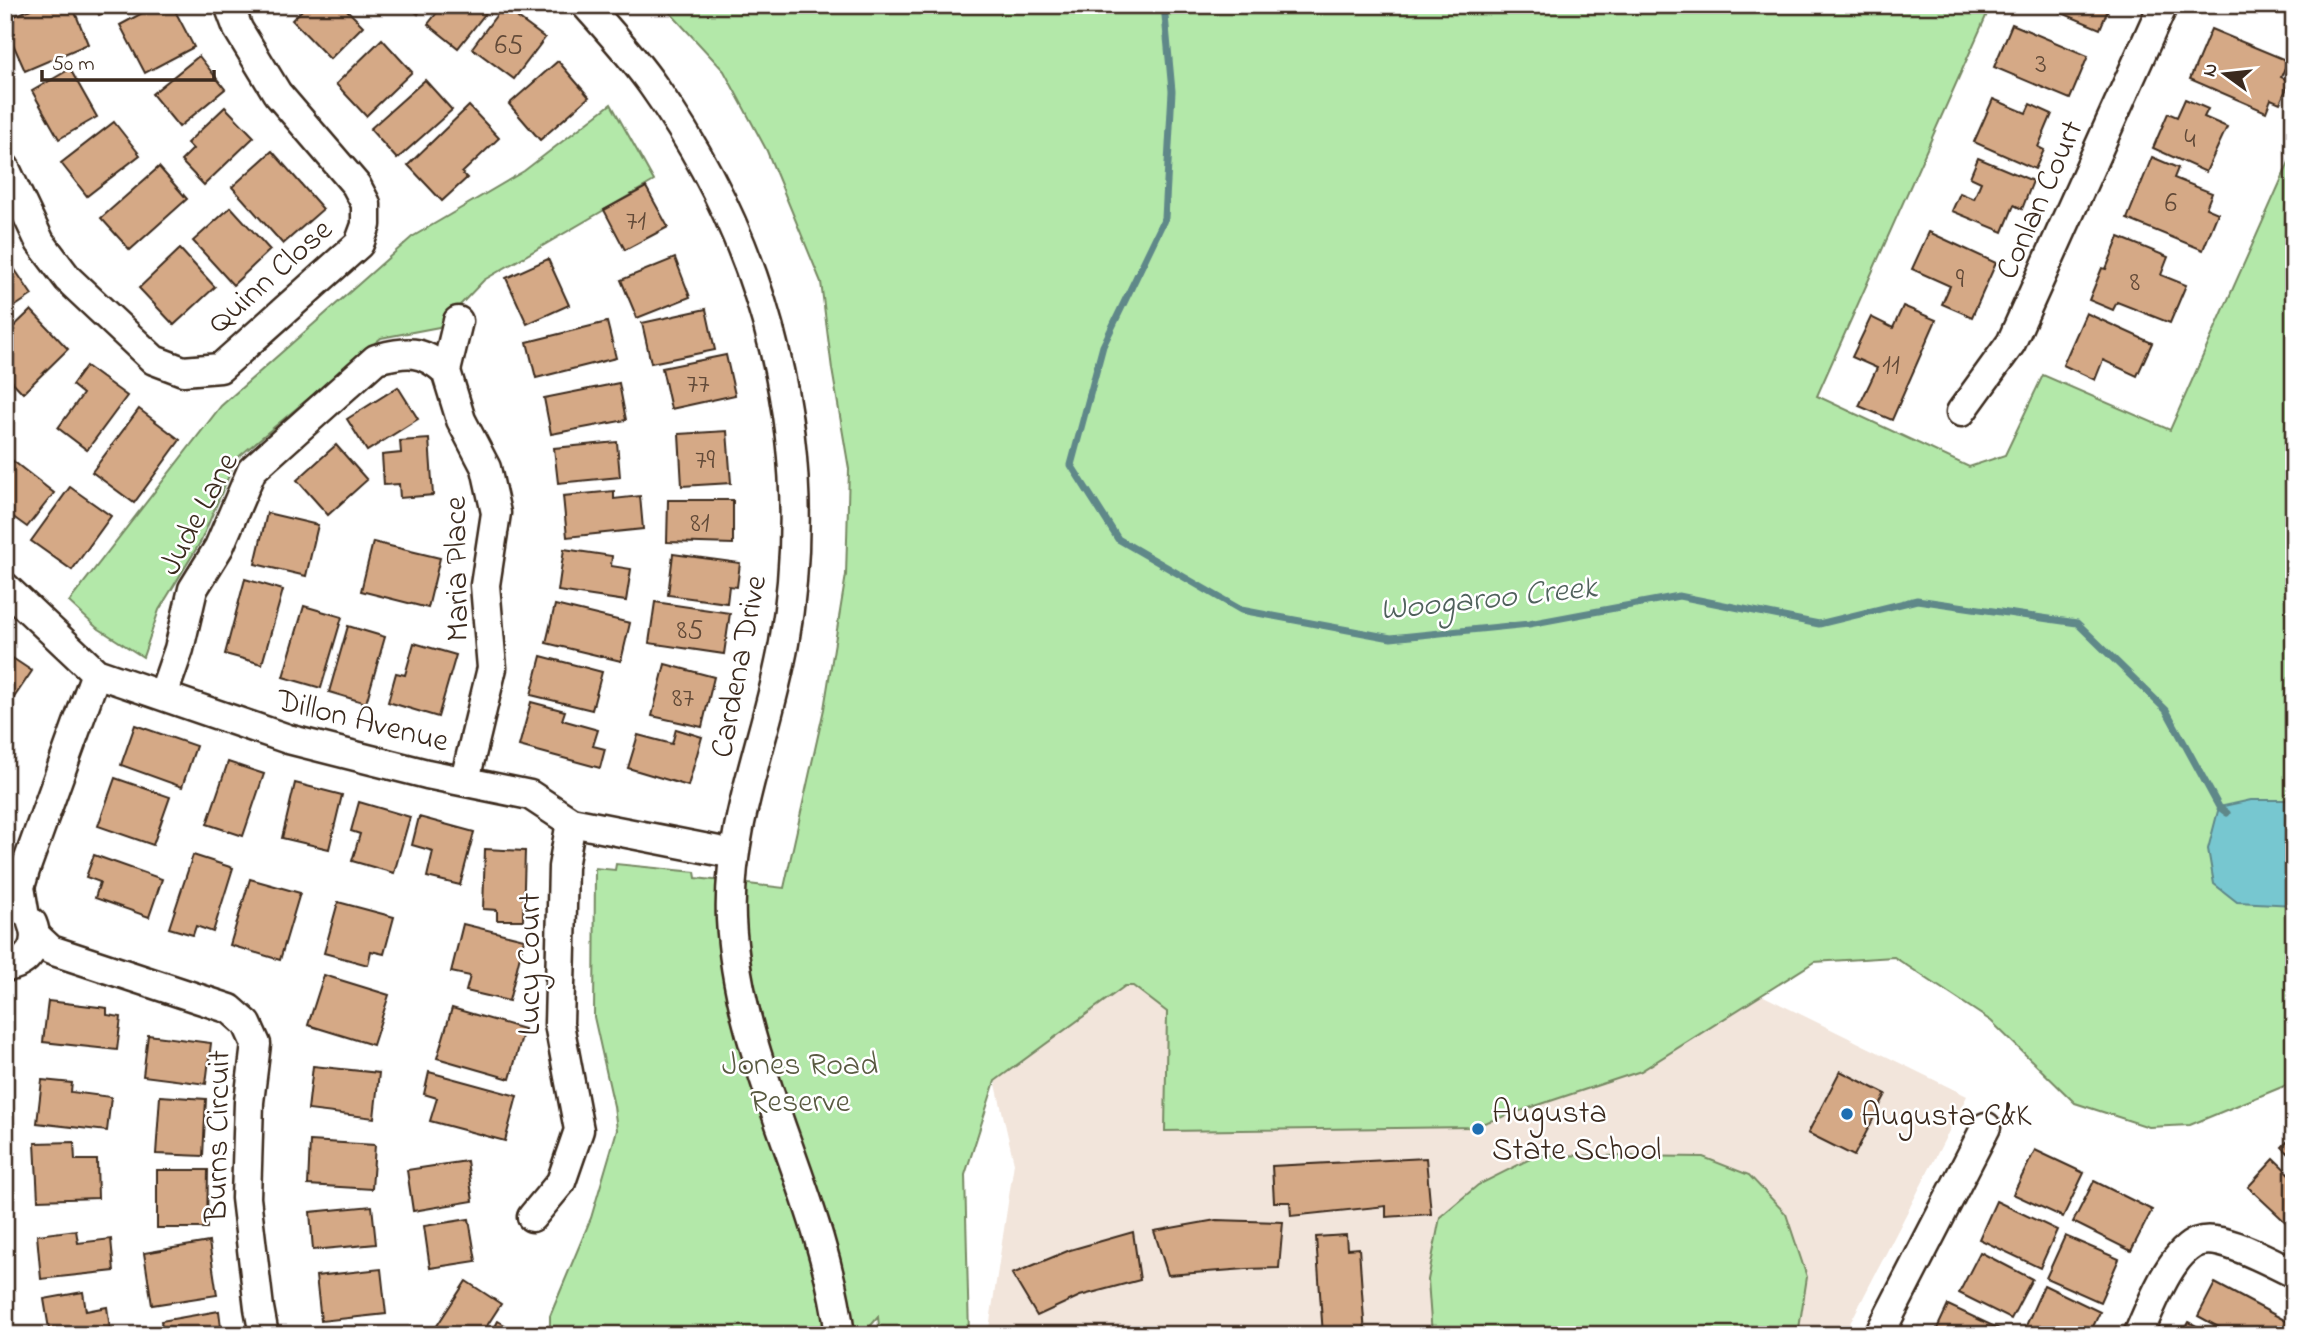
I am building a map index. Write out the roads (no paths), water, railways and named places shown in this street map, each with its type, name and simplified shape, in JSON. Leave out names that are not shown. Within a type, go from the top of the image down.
[{"type":"street","name":"Quinn Close","points":[[5,168],[40,242],[68,279],[153,360],[183,371],[220,368],[359,244],[366,225],[366,204],[356,185],[277,93],[238,29],[229,5]]},
{"type":"street","name":"Cardena Drive","points":[[586,5],[622,45],[654,87],[693,148],[722,202],[758,287],[778,362],[794,472],[792,589],[769,715],[743,803],[734,854],[731,919],[736,973],[750,1035],[822,1243],[840,1335]]},
{"type":"street","name":"Conlan Court","points":[[1961,412],[2011,343],[2163,5]]},
{"type":"street","points":[[446,371],[458,321]]},
{"type":"street","name":"Jude Lane","points":[[163,695],[179,649],[193,589],[219,547],[252,470],[376,359],[395,354],[416,353],[432,359],[446,371]]},
{"type":"street","name":"Maria Place","points":[[446,371],[461,420],[486,468],[496,513],[485,585],[492,668],[465,780]]},
{"type":"street","name":"Dillon Avenue","points":[[5,587],[96,673],[288,739],[427,774],[530,795],[571,822],[734,854]]},
{"type":"street","name":"Burns Circuit","points":[[96,673],[19,935],[230,1009],[247,1024],[256,1044],[249,1102],[246,1198],[264,1335]]},
{"type":"street","name":"Lucy Court","points":[[532,1217],[561,1182],[579,1130],[559,1024],[563,867],[571,822]]},
{"type":"street","points":[[1879,1335],[1986,1127]]},
{"type":"street","points":[[2138,1335],[2173,1264],[2185,1250],[2199,1241],[2229,1244],[2294,1273]]},
{"type":"water","points":[[2251,800],[2294,800],[2294,905],[2237,902],[2214,884],[2208,849],[2219,807]]},
{"type":"waterway","name":"Woogaroo Creek","points":[[1164,5],[1172,91],[1165,218],[1103,346],[1071,465],[1118,539],[1241,610],[1391,638],[1529,624],[1679,596],[1819,624],[1917,600],[2077,623],[2166,710],[2219,807],[2227,813]]},
{"type":"place","name":"Augusta C&K","points":[[1847,1114]]},
{"type":"place","name":"Augusta State School","points":[[1478,1129]]},
{"type":"park label","name":"Jones Road Reserve","points":[[800,1082]]}]
